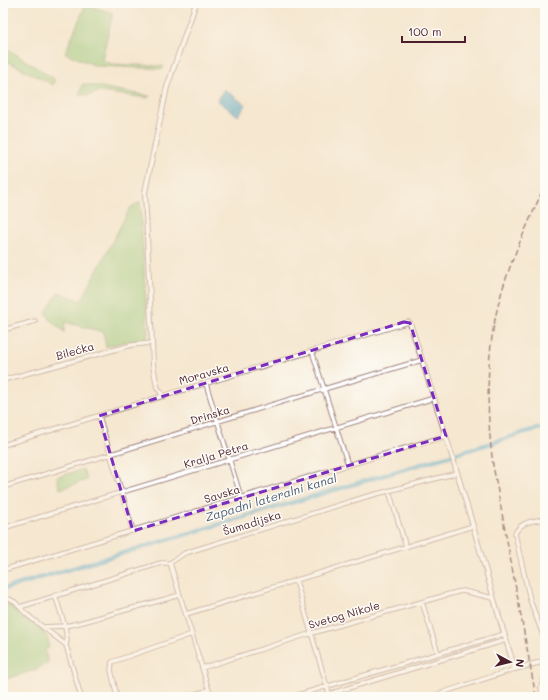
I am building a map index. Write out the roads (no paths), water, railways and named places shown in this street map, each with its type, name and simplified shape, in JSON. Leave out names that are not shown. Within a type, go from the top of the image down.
[{"type":"street","points":[[163,396],[155,382],[145,192],[167,87],[196,3]]},
{"type":"street","points":[[3,330],[35,321]]},
{"type":"street","name":"Moravska","points":[[3,445],[206,384],[404,322],[410,323],[422,360]]},
{"type":"street","name":"Bilećka","points":[[3,380],[132,345],[152,343]]},
{"type":"street","points":[[312,351],[348,465]]},
{"type":"street","points":[[422,360],[473,526],[492,598],[515,669]]},
{"type":"street","name":"Drinska","points":[[3,488],[110,454],[422,360]]},
{"type":"street","points":[[206,384],[241,498]]},
{"type":"street","name":"Kralja Petra","points":[[3,528],[434,398]]},
{"type":"street","points":[[99,416],[133,531]]},
{"type":"street","name":"Savska","points":[[3,570],[446,436]]},
{"type":"street","name":"Šumadijska","points":[[20,607],[161,563],[170,563],[184,553],[365,497],[389,492],[457,473]]},
{"type":"street","points":[[389,492],[406,547]]},
{"type":"street","points":[[545,519],[519,526],[515,534],[530,600],[545,641]]},
{"type":"street","points":[[186,614],[473,526]]},
{"type":"street","points":[[170,563],[211,697]]},
{"type":"street","points":[[296,581],[330,695]]},
{"type":"street","name":"Svetog Nikole","points":[[202,668],[312,633],[457,592],[463,591],[492,598]]},
{"type":"street","points":[[55,595],[65,626],[67,640],[66,645],[81,697]]},
{"type":"street","points":[[42,626],[65,626],[79,624],[180,595]]},
{"type":"street","points":[[3,601],[12,600],[26,614],[66,645]]},
{"type":"street","points":[[422,602],[438,653]]},
{"type":"street","points":[[117,697],[111,670],[112,662],[192,634]]},
{"type":"street","points":[[291,697],[504,634]]},
{"type":"street","points":[[319,697],[330,695],[506,640]]},
{"type":"street","points":[[429,697],[544,661],[545,674],[541,686],[542,697]]},
{"type":"street","points":[[185,697],[209,690]]},
{"type":"street","points":[[447,692],[449,697]]},
{"type":"water","points":[[224,89],[246,105],[238,116],[217,100]]},
{"type":"waterway","name":"Zapadni lateralni kanal","points":[[3,589],[545,427]]},
{"type":"railway","points":[[536,697],[493,465],[490,441],[488,392],[491,344],[500,296],[516,251],[545,184]]}]
